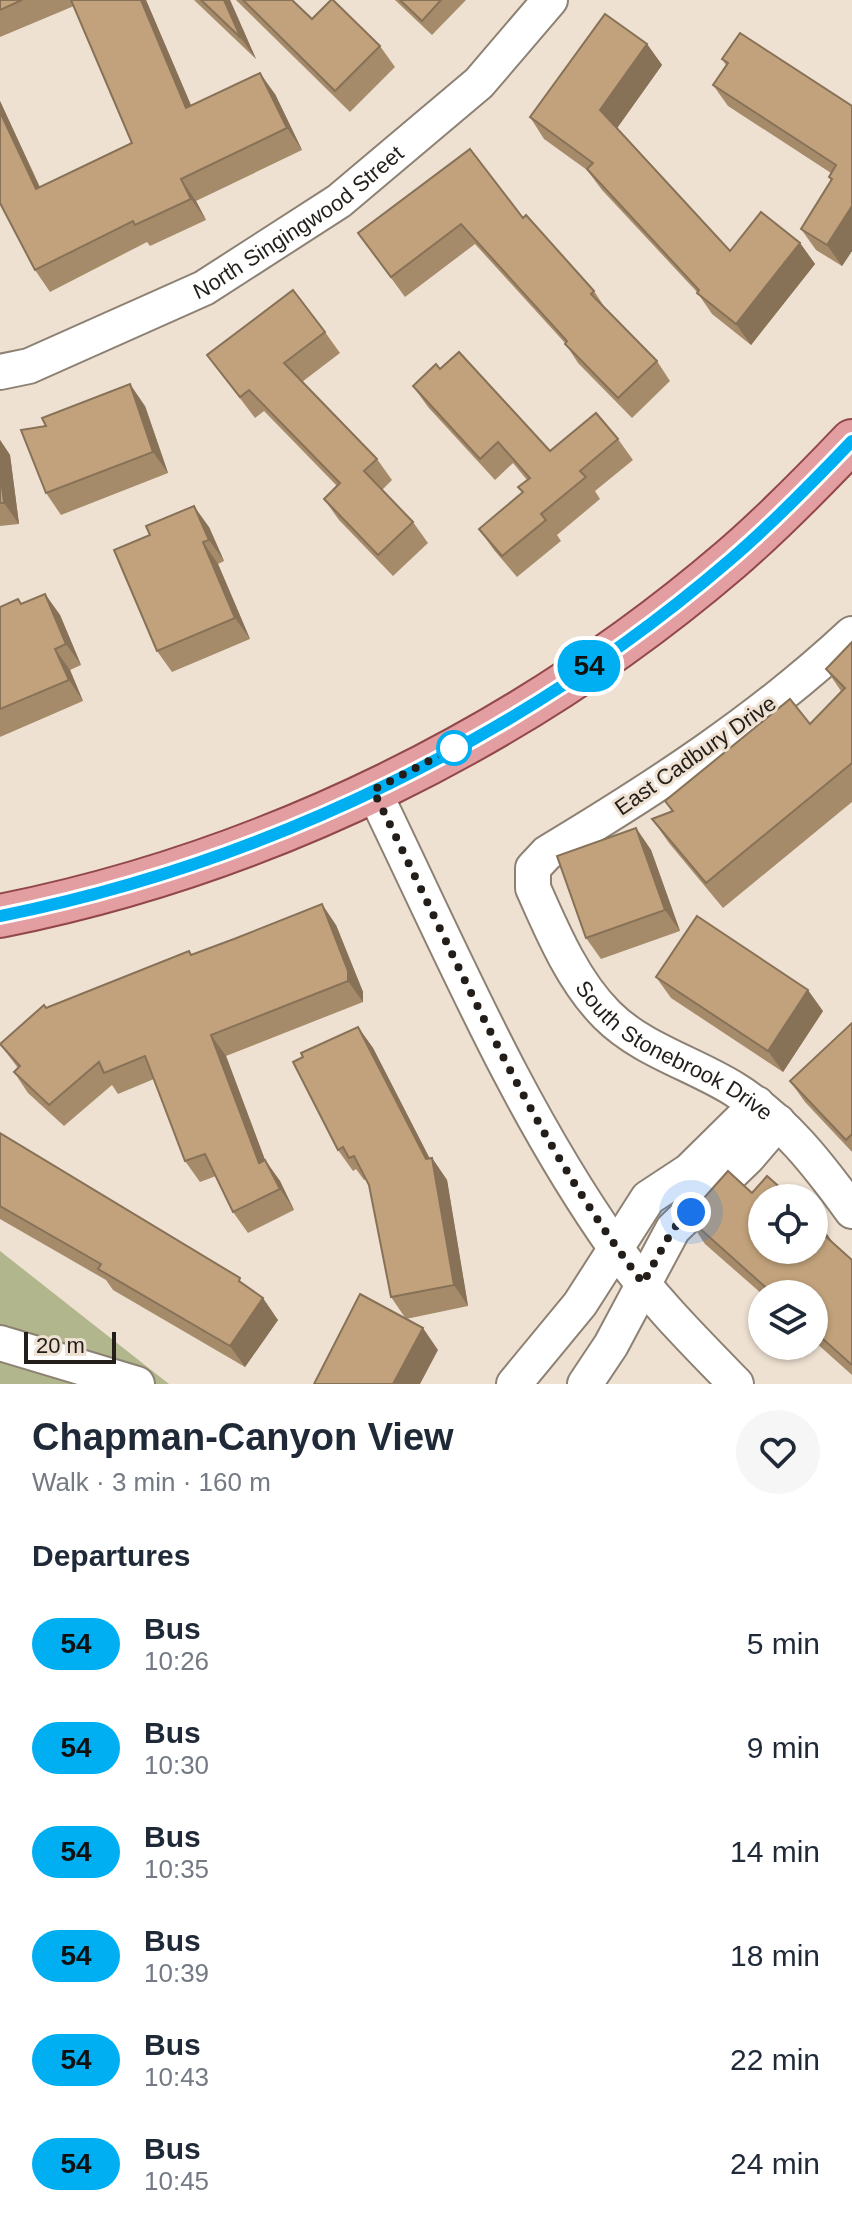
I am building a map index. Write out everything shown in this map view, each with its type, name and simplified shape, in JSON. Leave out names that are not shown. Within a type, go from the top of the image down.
[{"type":"main road","points":[[0,916],[78,899],[257,840],[373,790],[489,729],[558,688],[729,561],[787,508],[852,441]]},
{"type":"street","name":"North Singingwood Street","points":[[0,372],[29,366],[150,315],[204,288],[339,201],[479,83],[550,0]]},
{"type":"street","name":"East Cadbury Drive","points":[[533,868],[547,853],[665,782],[744,725],[852,634]]},
{"type":"street","points":[[373,790],[511,1070],[615,1247],[643,1283],[736,1384]]},
{"type":"street","name":"South Stonebrook Drive","points":[[533,868],[533,888],[547,919],[588,994],[609,1017],[649,1046],[704,1072],[767,1113],[823,1171],[852,1211]]},
{"type":"street","points":[[514,1384],[580,1304],[648,1198],[767,1113]]},
{"type":"street","points":[[585,1384],[611,1345],[673,1229],[748,1157],[767,1113]]},
{"type":"street","points":[[0,1343],[137,1384]]},
{"type":"green space","points":[[0,1251],[169,1384],[0,1384]]},
{"type":"building","points":[[0,0],[22,0],[0,10]]},
{"type":"building","points":[[71,0],[141,0],[186,108],[260,73],[287,128],[181,179],[191,199],[135,225],[133,221],[35,270],[0,203],[0,112],[36,189],[132,143]]},
{"type":"building","points":[[201,0],[224,0],[241,38]]},
{"type":"building","points":[[243,0],[292,0],[312,19],[333,0],[380,46],[335,91]]},
{"type":"building","points":[[400,0],[441,0],[422,21]]},
{"type":"building","points":[[605,14],[647,44],[600,110],[730,251],[761,212],[800,243],[736,324],[697,293],[699,290],[587,169],[593,163],[530,117]]},
{"type":"building","points":[[740,33],[852,106],[852,206],[827,245],[801,229],[832,179],[829,177],[836,165],[713,85],[728,63],[722,59]]},
{"type":"building","points":[[470,149],[523,218],[526,215],[594,291],[591,294],[657,361],[618,398],[565,344],[567,341],[461,224],[391,277],[358,233]]},
{"type":"building","points":[[293,290],[325,332],[284,363],[377,459],[364,471],[413,522],[378,555],[324,499],[340,483],[249,390],[240,397],[207,355]]},
{"type":"building","points":[[459,352],[550,451],[596,413],[618,439],[580,471],[586,477],[541,514],[546,520],[502,556],[479,529],[523,492],[518,487],[530,478],[498,442],[480,459],[413,386],[436,364],[440,369]]},
{"type":"building","points":[[130,384],[153,452],[46,493],[21,430],[46,426],[42,418]]},
{"type":"building","points":[[0,471],[4,503],[0,503]]},
{"type":"building","points":[[194,506],[209,540],[203,542],[235,618],[157,651],[114,550],[150,535],[146,526]]},
{"type":"building","points":[[45,594],[66,644],[55,649],[69,680],[0,709],[0,607],[18,599],[21,604]]},
{"type":"building","points":[[852,642],[852,763],[706,883],[652,819],[673,811],[665,801],[790,699],[810,724],[845,688],[826,669]]},
{"type":"building","points":[[636,828],[665,910],[586,938],[557,856]]},
{"type":"building","points":[[322,904],[348,971],[348,981],[211,1035],[259,1163],[265,1160],[280,1189],[233,1212],[205,1154],[185,1161],[145,1056],[104,1073],[99,1062],[49,1105],[14,1072],[20,1066],[0,1044],[44,1005],[46,1008],[189,951],[191,955]]},
{"type":"building","points":[[697,916],[808,990],[768,1051],[656,977]]},
{"type":"building","points":[[852,1023],[852,1134],[846,1140],[790,1081]]},
{"type":"building","points":[[358,1027],[426,1159],[432,1158],[454,1285],[391,1297],[369,1185],[354,1156],[349,1158],[343,1147],[338,1150],[293,1062],[303,1057],[301,1053]]},
{"type":"building","points":[[0,1133],[240,1278],[239,1281],[263,1298],[230,1346],[98,1269],[101,1264],[0,1206]]},
{"type":"building","points":[[728,1171],[748,1189],[748,1264],[828,1264],[828,1239],[852,1260],[852,1365],[828,1344],[828,1280],[757,1280],[687,1217]]},
{"type":"building","points":[[767,1176],[776,1184],[760,1184]]},
{"type":"building","points":[[360,1294],[423,1328],[393,1384],[314,1384]]},
{"type":"bus line","name":"54","points":[[0,916],[78,899],[257,840],[373,790],[476,737],[558,688],[729,561],[787,508],[852,441]]},
{"type":"route","points":[[454,748],[373,790],[511,1070],[590,1208],[643,1283],[673,1229],[691,1212]]}]
